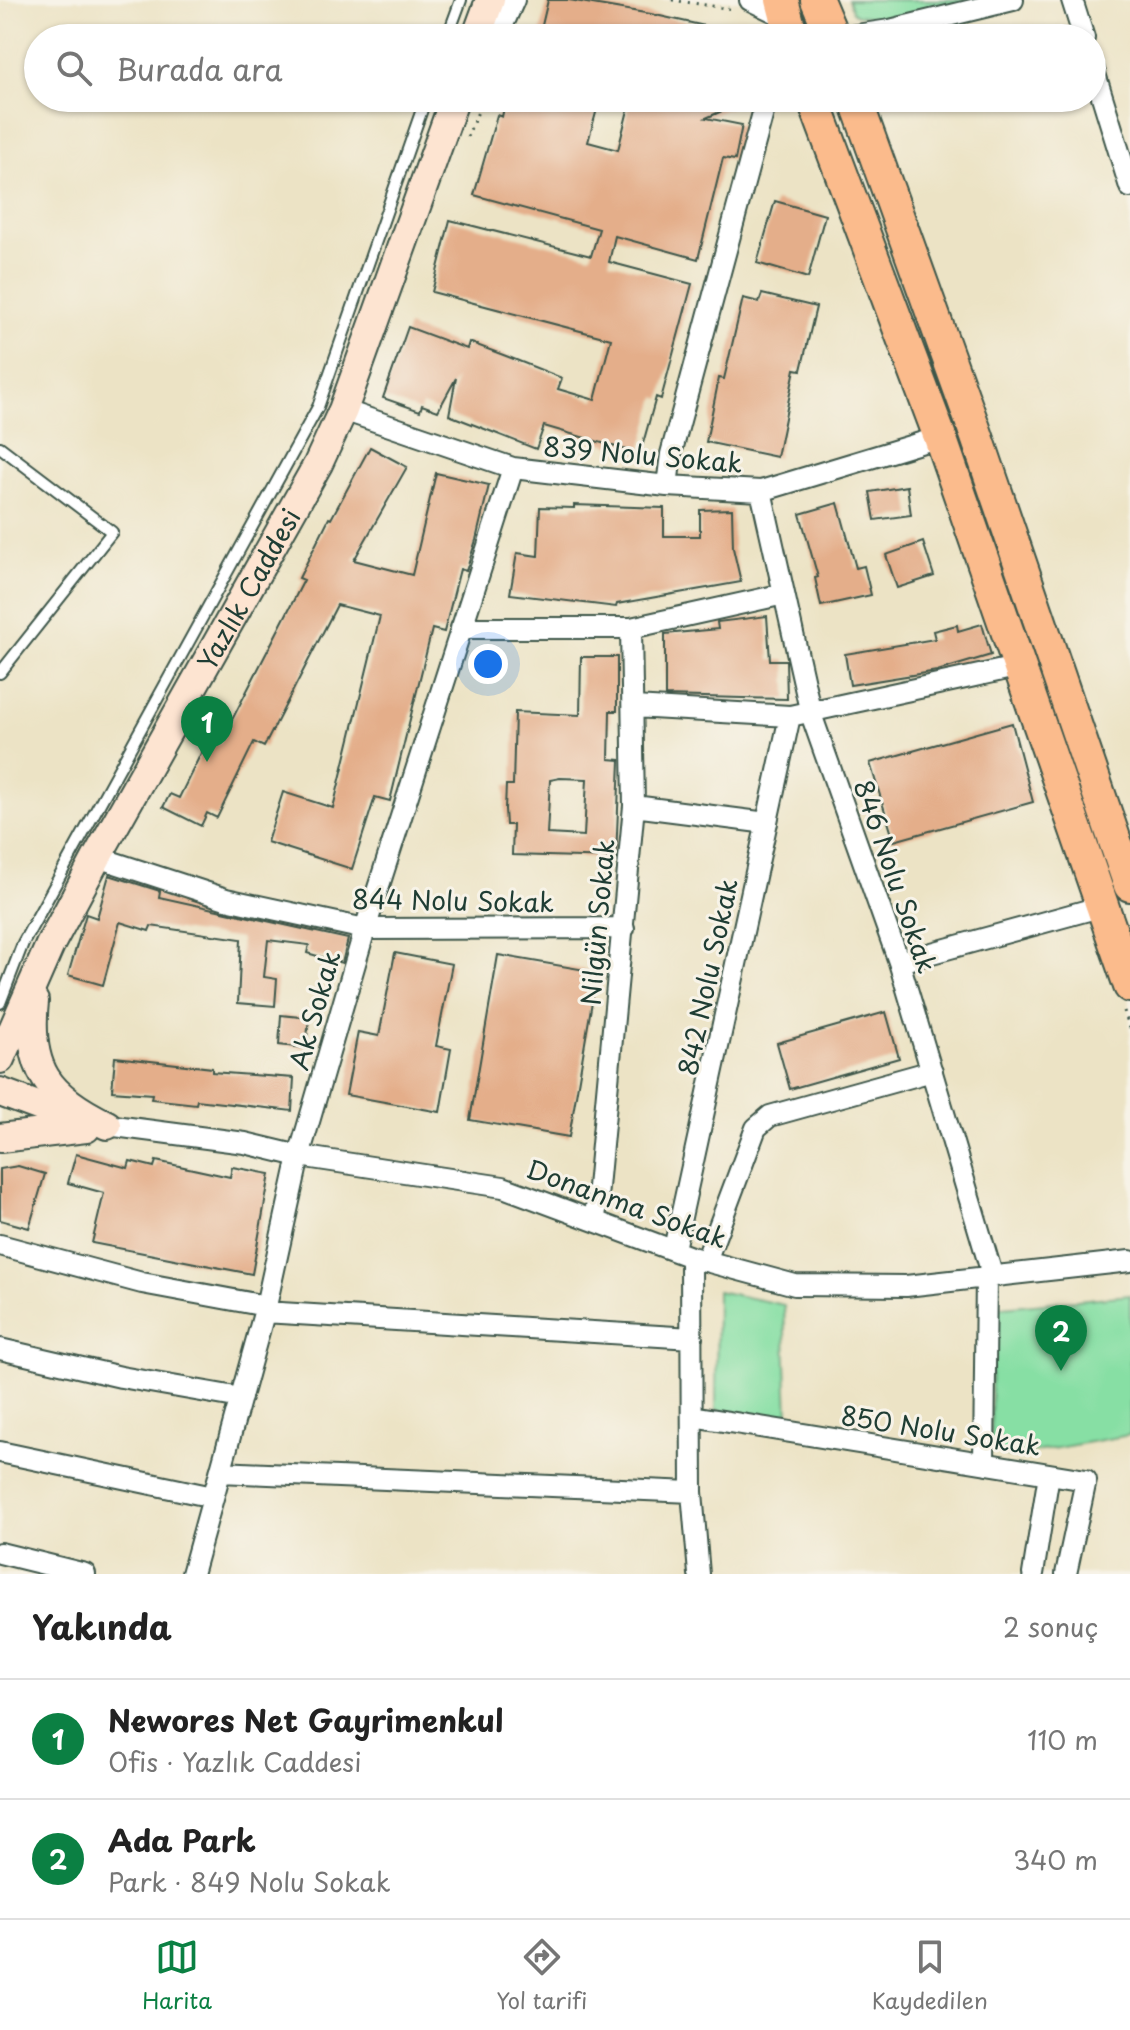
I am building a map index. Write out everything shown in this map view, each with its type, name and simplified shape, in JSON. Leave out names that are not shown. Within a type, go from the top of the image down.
[{"type":"main road","points":[[481,24],[490,0]]},
{"type":"main road","points":[[817,0],[828,24]]},
{"type":"main road","name":"Yazlık Caddesi","points":[[0,1059],[97,857],[285,526],[343,410],[450,112]]},
{"type":"main road","points":[[818,112],[940,437],[1130,986]]},
{"type":"main road","points":[[860,112],[976,434],[1130,885]]},
{"type":"main road","points":[[37,977],[32,1024],[39,1071],[53,1092],[81,1113],[107,1125]]},
{"type":"main road","points":[[0,1092],[74,1120],[107,1125]]},
{"type":"main road","points":[[0,1103],[15,1115],[50,1125],[107,1125]]},
{"type":"main road","points":[[0,1138],[107,1125]]},
{"type":"street","points":[[503,24],[514,0]]},
{"type":"street","points":[[915,24],[1013,0]]},
{"type":"street","points":[[1072,0],[1080,24]]},
{"type":"street","points":[[744,4],[787,19]]},
{"type":"street","points":[[1106,109],[1130,187]]},
{"type":"street","points":[[437,150],[461,112]]},
{"type":"street","points":[[667,486],[671,454],[763,112]]},
{"type":"street","name":"839 Nolu Sokak","points":[[343,410],[513,468],[667,486],[761,491],[940,437]]},
{"type":"street","name":"Ak Sokak","points":[[192,1574],[265,1309],[299,1156],[365,929],[513,468]]},
{"type":"street","name":"846 Nolu Sokak","points":[[761,491],[811,714],[899,962],[989,1275],[984,1463]]},
{"type":"street","points":[[461,628],[631,628],[784,594]]},
{"type":"street","name":"Nilgün Sokak","points":[[595,1219],[634,806],[631,628]]},
{"type":"street","points":[[634,707],[790,716],[811,714],[1021,666]]},
{"type":"street","name":"842 Nolu Sokak","points":[[691,1256],[767,823],[790,716]]},
{"type":"street","points":[[634,806],[767,823]]},
{"type":"street","name":"844 Nolu Sokak","points":[[97,857],[226,899],[365,929],[624,928]]},
{"type":"street","points":[[899,962],[1103,906]]},
{"type":"street","points":[[699,1574],[692,1492],[691,1256],[752,1137],[770,1116],[932,1071]]},
{"type":"street","name":"Donanma Sokak","points":[[107,1125],[245,1143],[299,1156],[503,1187],[691,1256],[795,1285],[906,1286],[1130,1261]]},
{"type":"street","points":[[2,1250],[265,1309],[692,1338]]},
{"type":"street","points":[[0,1349],[121,1377],[241,1398]]},
{"type":"street","name":"850 Nolu Sokak","points":[[692,1416],[1086,1480],[1066,1574]]},
{"type":"street","points":[[0,1452],[213,1497]]},
{"type":"street","points":[[220,1472],[692,1492]]},
{"type":"street","points":[[1033,1574],[1049,1474]]},
{"type":"street","points":[[0,1553],[85,1574]]},
{"type":"lane","points":[[452,24],[461,0]]},
{"type":"lane","points":[[0,1003],[23,943],[318,407],[421,112]]},
{"type":"lane","points":[[0,447],[112,532],[0,673]]},
{"type":"path","points":[[672,0],[744,4]]},
{"type":"green space","points":[[848,0],[987,0],[908,21],[858,15],[853,13]]},
{"type":"green space","points":[[717,1291],[784,1305],[788,1420],[716,1410]]},
{"type":"green space","points":[[1130,1295],[1130,1435],[1007,1457],[991,1444],[992,1308]]},
{"type":"building","points":[[548,0],[569,0],[696,24],[542,24]]},
{"type":"building","points":[[503,112],[596,112],[588,142],[618,150],[628,112],[720,112],[706,118],[742,125],[735,160],[723,158],[698,259],[615,236],[609,262],[692,284],[661,399],[656,397],[640,454],[544,426],[536,449],[449,415],[456,378],[438,411],[422,405],[420,411],[383,398],[408,327],[467,349],[469,342],[506,356],[562,378],[558,389],[595,400],[611,339],[432,292],[450,220],[591,256],[599,229],[474,195],[497,115],[502,117]]},
{"type":"building","points":[[775,201],[825,215],[808,278],[757,263]]},
{"type":"building","points":[[762,294],[816,307],[801,370],[795,369],[777,457],[706,442],[719,378],[724,379],[743,298],[759,302]]},
{"type":"building","points":[[370,447],[407,467],[354,560],[412,575],[436,473],[489,485],[476,540],[466,571],[460,569],[444,632],[432,629],[390,801],[375,797],[352,869],[267,842],[283,792],[333,808],[380,616],[337,605],[264,747],[254,742],[217,818],[207,813],[201,826],[163,807],[170,794],[179,798],[208,739],[219,745],[304,580],[299,578],[329,518]]},
{"type":"building","points":[[907,486],[911,515],[875,520],[870,492]]},
{"type":"building","points":[[838,503],[856,568],[864,566],[871,595],[821,606],[815,578],[818,577],[800,514]]},
{"type":"building","points":[[574,505],[664,508],[664,536],[700,536],[700,510],[732,509],[733,548],[741,582],[617,604],[616,607],[510,594],[517,553],[538,556],[540,507],[574,508]]},
{"type":"building","points":[[923,542],[934,576],[897,588],[886,555]]},
{"type":"building","points":[[767,616],[770,660],[786,660],[787,699],[665,696],[665,634],[718,629],[717,622]]},
{"type":"building","points":[[982,624],[991,655],[937,671],[850,685],[845,654],[935,639],[933,631],[957,625],[958,631]]},
{"type":"building","points":[[581,657],[617,657],[617,711],[610,711],[609,759],[620,760],[616,858],[512,855],[513,825],[506,825],[505,809],[506,785],[513,785],[515,712],[580,715]],"holes":[[[587,779],[584,836],[547,834],[550,780]]]},
{"type":"building","points":[[1012,723],[1033,802],[894,841],[870,763]]},
{"type":"building","points":[[109,875],[160,891],[159,897],[348,939],[342,963],[307,953],[309,945],[268,940],[264,977],[277,979],[275,1006],[238,1003],[241,939],[151,926],[149,931],[120,922],[103,985],[68,975],[86,914],[97,918]]},
{"type":"building","points":[[395,953],[452,964],[436,1046],[451,1049],[440,1112],[346,1095],[358,1032],[379,1036]]},
{"type":"building","points":[[498,955],[597,972],[569,1137],[470,1120]]},
{"type":"building","points":[[886,1012],[899,1058],[790,1089],[777,1043]]},
{"type":"building","points":[[281,1015],[309,1018],[306,1048],[279,1045]]},
{"type":"building","points":[[115,1057],[212,1068],[212,1072],[294,1078],[292,1111],[197,1100],[196,1104],[151,1099],[152,1094],[112,1091]]},
{"type":"building","points":[[76,1154],[128,1168],[130,1161],[154,1167],[156,1161],[230,1177],[232,1167],[270,1174],[252,1274],[92,1243],[104,1193],[68,1183]]},
{"type":"building","points":[[18,1166],[45,1174],[29,1228],[0,1220],[0,1169]]},
{"type":"place","name":"Newores Net Gayrimenkul","points":[[207,762]]},
{"type":"place","name":"Ada Park","points":[[1061,1371]]}]
